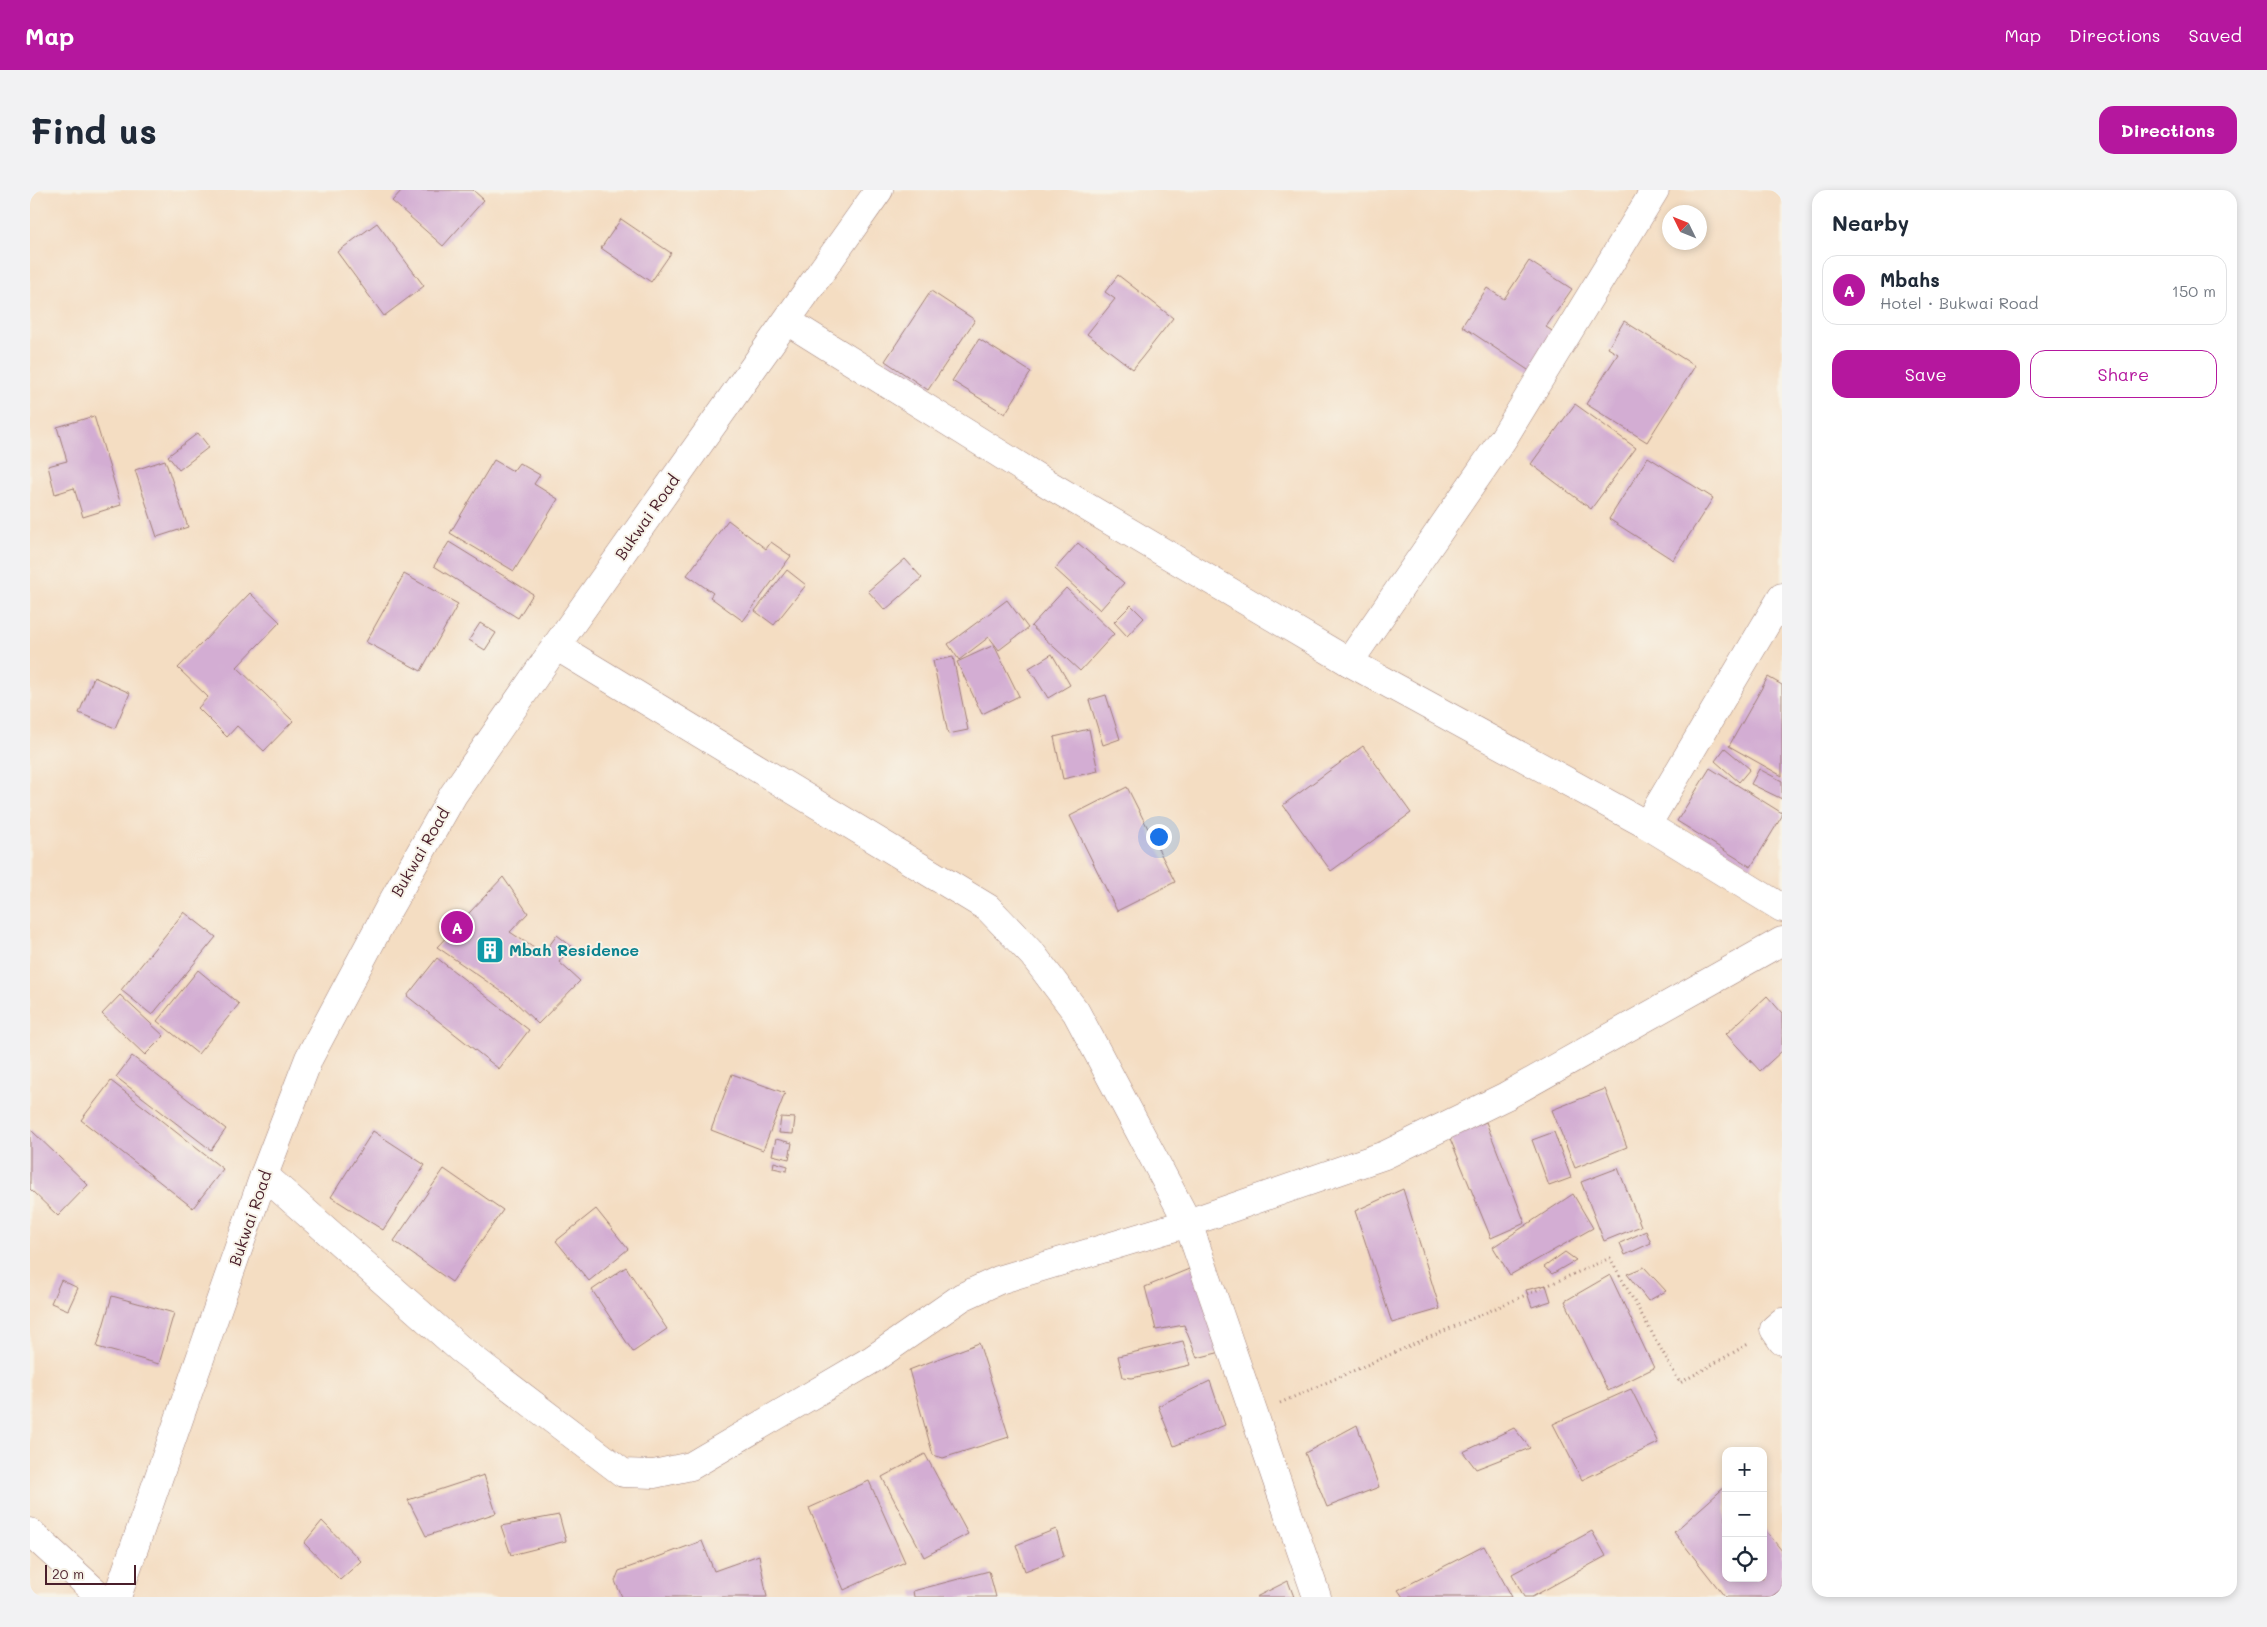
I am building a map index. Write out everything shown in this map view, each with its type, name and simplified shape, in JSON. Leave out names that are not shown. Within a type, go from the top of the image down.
[{"type":"street","name":"Bukwai Road","points":[[117,1597],[264,1175],[310,1058],[390,906],[452,795],[879,190]]},
{"type":"street","points":[[1349,662],[1503,439],[1654,190]]},
{"type":"street","points":[[787,321],[1048,484],[1349,662],[1647,825],[1782,908]]},
{"type":"street","points":[[1647,825],[1782,596]]},
{"type":"street","points":[[556,646],[988,908],[1033,955],[1076,1012],[1188,1223],[1317,1597]]},
{"type":"street","points":[[264,1175],[459,1348],[623,1473],[654,1474],[691,1466],[873,1360],[962,1297],[999,1280],[1188,1223],[1385,1155],[1506,1096],[1782,941]]},
{"type":"street","points":[[30,1532],[101,1597]]},
{"type":"path","points":[[1255,1414],[1610,1258],[1680,1383],[1779,1331]]},
{"type":"building","points":[[402,190],[473,190],[484,200],[443,246],[392,201]]},
{"type":"building","points":[[621,219],[671,253],[651,282],[601,248]]},
{"type":"building","points":[[377,223],[424,286],[384,316],[337,252]]},
{"type":"building","points":[[1529,261],[1572,289],[1546,327],[1557,334],[1531,372],[1462,326],[1487,288],[1504,299]]},
{"type":"building","points":[[1118,275],[1173,318],[1133,369],[1087,334],[1115,299],[1105,292]]},
{"type":"building","points":[[931,291],[975,320],[928,390],[885,361]]},
{"type":"building","points":[[1624,321],[1695,366],[1647,442],[1586,404],[1618,354],[1608,348]]},
{"type":"building","points":[[979,339],[1031,372],[1005,414],[952,381]]},
{"type":"building","points":[[1575,404],[1636,448],[1591,509],[1531,464]]},
{"type":"building","points":[[94,416],[121,505],[83,517],[74,488],[55,494],[48,466],[67,461],[57,427]]},
{"type":"building","points":[[198,433],[209,447],[179,470],[168,456]]},
{"type":"building","points":[[1648,457],[1713,498],[1673,560],[1609,519]]},
{"type":"building","points":[[165,460],[188,527],[157,537],[135,470]]},
{"type":"building","points":[[494,460],[513,471],[519,463],[540,475],[534,484],[558,499],[514,571],[450,533]]},
{"type":"building","points":[[728,520],[766,549],[771,542],[791,556],[743,621],[710,597],[713,593],[687,575]]},
{"type":"building","points":[[449,542],[533,594],[518,618],[434,566]]},
{"type":"building","points":[[1078,543],[1124,583],[1100,610],[1055,569]]},
{"type":"building","points":[[905,559],[922,578],[885,610],[868,591]]},
{"type":"building","points":[[787,570],[806,585],[774,625],[755,611]]},
{"type":"building","points":[[404,574],[458,604],[421,671],[366,642]]},
{"type":"building","points":[[1066,588],[1114,634],[1080,671],[1031,626]]},
{"type":"building","points":[[250,593],[280,622],[237,667],[293,721],[264,751],[237,726],[227,737],[198,708],[208,697],[178,668]]},
{"type":"building","points":[[1007,600],[1028,628],[999,650],[989,637],[959,660],[948,644]]},
{"type":"building","points":[[1131,605],[1144,618],[1127,636],[1114,622]]},
{"type":"building","points":[[480,623],[496,633],[485,650],[469,640]]},
{"type":"building","points":[[994,645],[1019,696],[982,714],[957,662]]},
{"type":"building","points":[[1052,654],[1070,685],[1048,698],[1029,668]]},
{"type":"building","points":[[953,657],[968,730],[948,734],[933,661]]},
{"type":"building","points":[[94,677],[130,693],[115,728],[79,713]]},
{"type":"building","points":[[1768,677],[1782,685],[1782,776],[1729,746]]},
{"type":"building","points":[[1106,695],[1120,739],[1103,745],[1089,700]]},
{"type":"building","points":[[1089,729],[1098,771],[1063,779],[1054,737]]},
{"type":"building","points":[[1363,746],[1411,813],[1331,871],[1283,805]]},
{"type":"building","points":[[1725,748],[1750,769],[1739,782],[1715,761]]},
{"type":"building","points":[[1710,768],[1782,813],[1751,867],[1677,821]]},
{"type":"building","points":[[1759,769],[1782,781],[1782,799],[1751,784]]},
{"type":"building","points":[[1127,787],[1175,882],[1117,911],[1070,816]]},
{"type":"building","name":"Mbah Residence","points":[[503,877],[528,913],[510,932],[543,954],[557,935],[571,946],[559,962],[580,981],[538,1024],[511,998],[437,947]]},
{"type":"building","points":[[184,912],[216,937],[152,1015],[121,990]]},
{"type":"building","points":[[437,958],[529,1030],[499,1069],[407,996]]},
{"type":"building","points":[[198,970],[239,1004],[198,1054],[157,1021]]},
{"type":"building","points":[[120,995],[164,1036],[145,1055],[102,1014]]},
{"type":"building","points":[[1767,996],[1782,1013],[1782,1051],[1760,1071],[1726,1034]]},
{"type":"building","points":[[132,1056],[226,1129],[211,1150],[116,1077]]},
{"type":"building","points":[[732,1074],[785,1093],[763,1150],[711,1130]]},
{"type":"building","points":[[111,1081],[223,1169],[193,1208],[81,1120]]},
{"type":"building","points":[[1605,1089],[1627,1147],[1575,1168],[1552,1110]]},
{"type":"building","points":[[781,1117],[795,1118],[793,1134],[779,1133]]},
{"type":"building","points":[[1486,1122],[1525,1223],[1491,1238],[1449,1136]]},
{"type":"building","points":[[30,1129],[88,1185],[58,1216],[30,1189]]},
{"type":"building","points":[[373,1131],[425,1165],[383,1230],[331,1197]]},
{"type":"building","points":[[1554,1132],[1571,1178],[1549,1186],[1532,1140]]},
{"type":"building","points":[[776,1139],[792,1143],[789,1159],[772,1155]]},
{"type":"building","points":[[774,1162],[788,1166],[787,1171],[773,1168]]},
{"type":"building","points":[[1618,1168],[1641,1226],[1604,1241],[1581,1182]]},
{"type":"building","points":[[444,1169],[503,1210],[452,1282],[394,1241]]},
{"type":"building","points":[[1403,1189],[1440,1309],[1392,1323],[1355,1211]]},
{"type":"building","points":[[1573,1194],[1593,1228],[1510,1275],[1493,1247]]},
{"type":"building","points":[[596,1209],[628,1249],[589,1281],[556,1241]]},
{"type":"building","points":[[1646,1231],[1651,1243],[1625,1255],[1620,1243]]},
{"type":"building","points":[[1565,1252],[1576,1260],[1552,1274],[1544,1267]]},
{"type":"building","points":[[626,1267],[667,1329],[633,1352],[592,1290]]},
{"type":"building","points":[[1194,1267],[1221,1352],[1197,1358],[1184,1325],[1156,1330],[1145,1287]]},
{"type":"building","points":[[1644,1267],[1666,1291],[1648,1301],[1627,1274]]},
{"type":"building","points":[[1610,1275],[1654,1368],[1608,1391],[1565,1301]]},
{"type":"building","points":[[61,1280],[78,1288],[68,1310],[51,1303]]},
{"type":"building","points":[[1546,1285],[1551,1301],[1532,1307],[1526,1290]]},
{"type":"building","points":[[112,1296],[174,1313],[159,1364],[97,1347]]},
{"type":"building","points":[[1183,1341],[1190,1365],[1132,1378],[1123,1377],[1118,1356]]},
{"type":"building","points":[[979,1343],[1009,1437],[943,1458],[933,1455],[909,1370]]},
{"type":"building","points":[[1210,1381],[1225,1425],[1174,1446],[1158,1406]]},
{"type":"building","points":[[1631,1389],[1658,1443],[1582,1480],[1553,1424]]},
{"type":"building","points":[[1357,1425],[1379,1487],[1327,1507],[1305,1453]]},
{"type":"building","points":[[1514,1428],[1530,1448],[1476,1469],[1463,1452]]},
{"type":"building","points":[[925,1454],[968,1534],[924,1557],[882,1477]]},
{"type":"building","points":[[484,1475],[496,1513],[426,1536],[408,1500]]},
{"type":"building","points":[[869,1481],[905,1562],[844,1590],[809,1508]]},
{"type":"building","points":[[1722,1490],[1722,1582],[1767,1582],[1767,1532],[1782,1551],[1782,1589],[1771,1597],[1725,1597],[1674,1532]]},
{"type":"building","points":[[559,1515],[566,1541],[511,1555],[501,1526]]},
{"type":"building","points":[[322,1521],[361,1561],[340,1580],[304,1543]]},
{"type":"building","points":[[1056,1529],[1064,1556],[1025,1571],[1016,1545]]},
{"type":"building","points":[[1592,1531],[1606,1556],[1532,1597],[1524,1597],[1512,1574]]},
{"type":"building","points":[[702,1541],[714,1571],[759,1555],[767,1597],[622,1597],[615,1581],[619,1571]]},
{"type":"building","points":[[1484,1546],[1512,1597],[1403,1597],[1398,1590]]},
{"type":"building","points":[[989,1571],[996,1597],[914,1597],[913,1591]]},
{"type":"building","points":[[1288,1581],[1294,1597],[1256,1597]]},
{"type":"place","name":"Mbahs","points":[[457,927]]},
{"type":"place","name":"Mbah Residence","points":[[490,950]]}]
